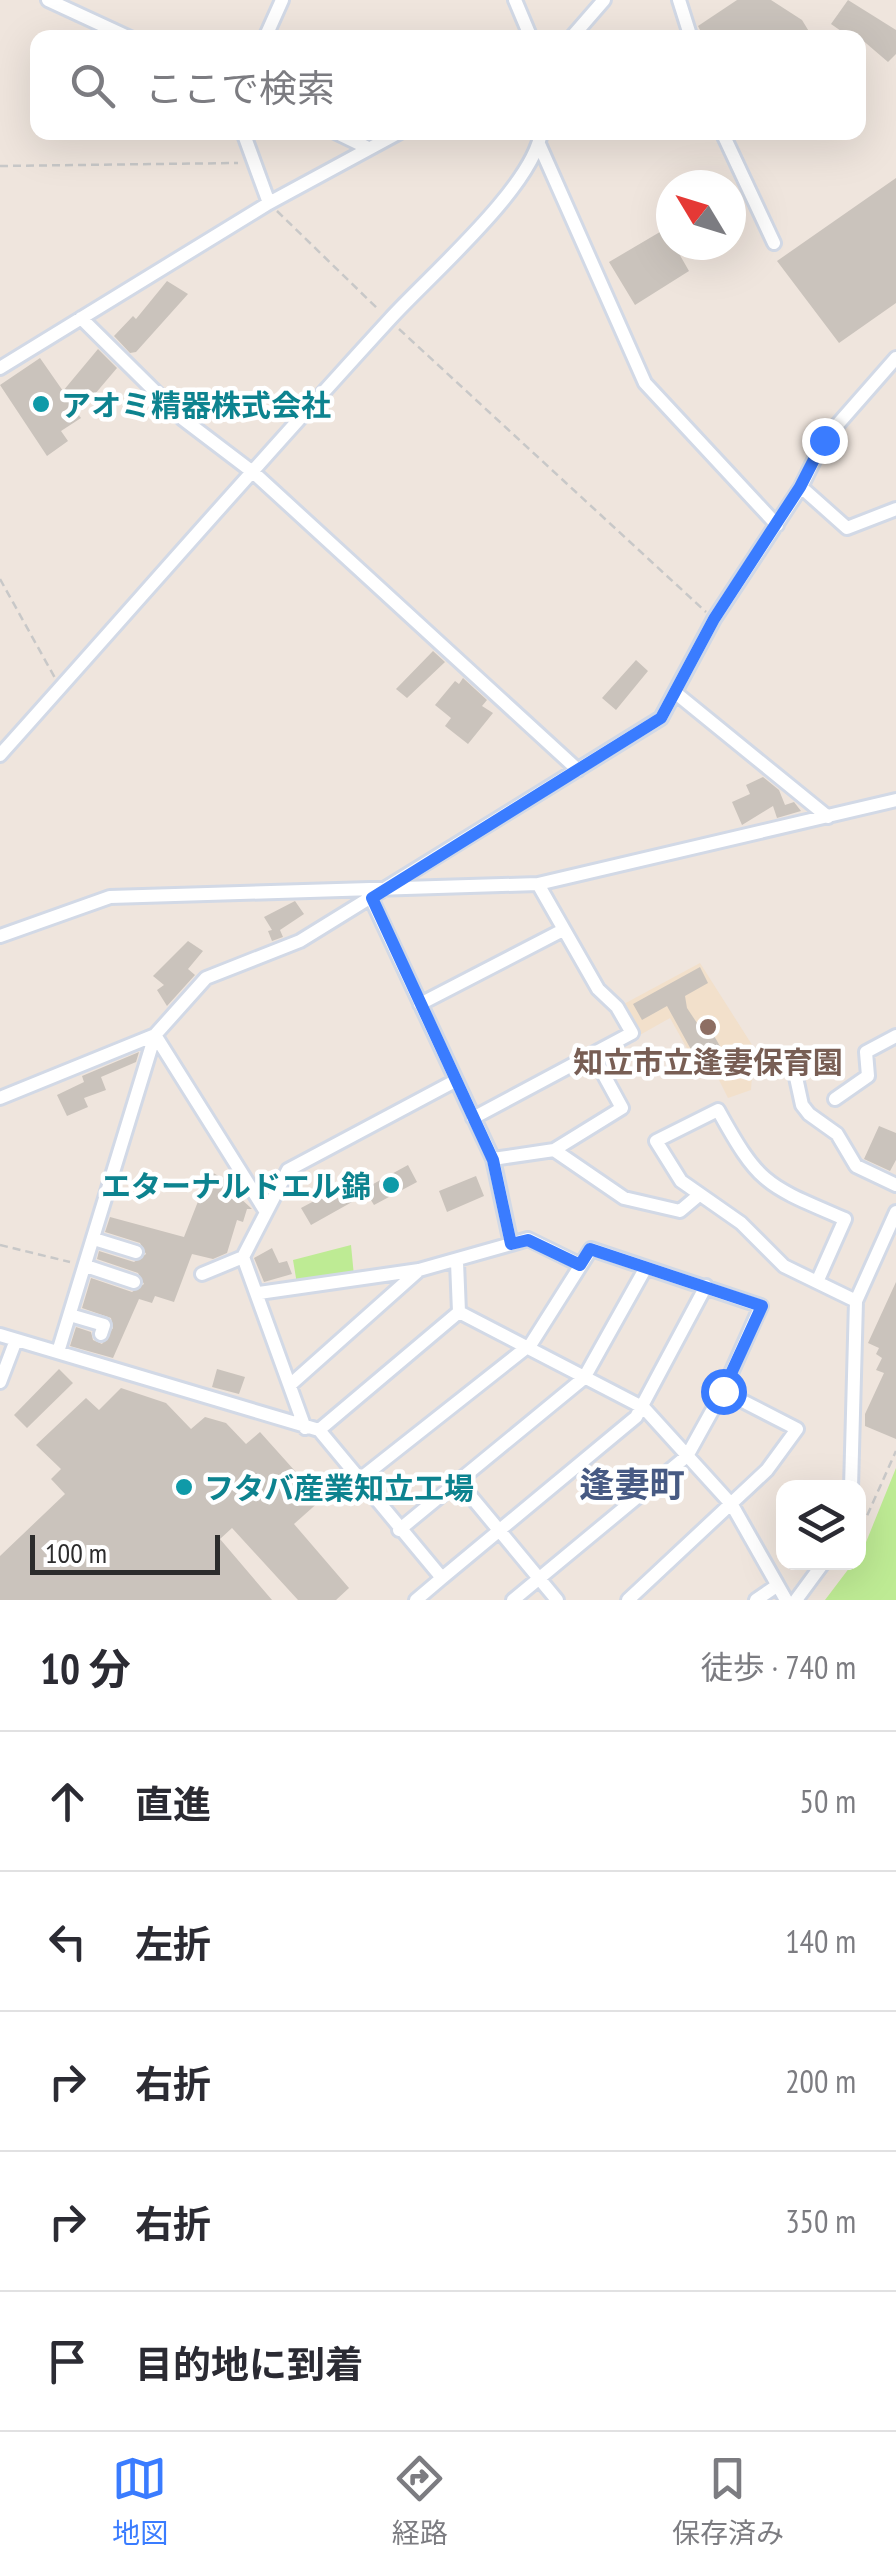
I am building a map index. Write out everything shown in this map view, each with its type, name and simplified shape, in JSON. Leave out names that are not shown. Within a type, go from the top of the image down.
[{"type":"street","points":[[269,30],[282,0]]},
{"type":"street","points":[[515,0],[528,30]]},
{"type":"street","points":[[578,30],[604,0]]},
{"type":"street","points":[[679,0],[688,30]]},
{"type":"street","points":[[54,1],[114,30]]},
{"type":"street","points":[[245,140],[250,163],[268,203]]},
{"type":"street","points":[[352,140],[366,147]]},
{"type":"street","points":[[0,368],[268,203],[382,140]]},
{"type":"street","points":[[0,755],[390,320],[507,196],[539,140]]},
{"type":"street","points":[[541,140],[644,382],[777,524]]},
{"type":"street","points":[[726,140],[774,242]]},
{"type":"street","points":[[81,318],[184,419],[254,474],[578,770]]},
{"type":"street","points":[[58,1352],[155,1035],[206,978],[300,942],[661,718],[678,694],[714,619],[800,487],[824,440],[896,358]]},
{"type":"street","points":[[800,487],[847,528],[896,510]]},
{"type":"street","points":[[678,694],[828,818]]},
{"type":"street","points":[[0,936],[110,897],[303,888],[377,894],[538,884],[896,800]]},
{"type":"street","points":[[474,1118],[632,1032],[618,1007],[598,990],[538,884]]},
{"type":"street","points":[[377,894],[420,1004],[493,1160],[511,1244]]},
{"type":"street","points":[[420,1004],[564,930]]},
{"type":"street","points":[[0,1098],[155,1035]]},
{"type":"street","points":[[155,1035],[266,1212]]},
{"type":"street","points":[[834,1098],[868,1076],[866,1052],[896,1036]]},
{"type":"street","points":[[493,1160],[554,1150],[622,1108],[593,1055]]},
{"type":"street","points":[[792,1059],[802,1104],[809,1114],[837,1134],[856,1166],[896,1185]]},
{"type":"street","points":[[202,1274],[243,1257],[288,1170],[455,1081]]},
{"type":"street","points":[[817,1282],[845,1219],[766,1182],[750,1168],[718,1110],[656,1141],[667,1164],[699,1195],[741,1223],[784,1266],[856,1301]]},
{"type":"street","points":[[554,1150],[624,1198],[680,1211],[699,1195]]},
{"type":"street","points":[[851,1480],[856,1301],[896,1212]]},
{"type":"street","points":[[94,1239],[136,1252]]},
{"type":"street","points":[[258,1293],[419,1270],[528,1240],[580,1265]]},
{"type":"street","points":[[360,1479],[530,1344],[590,1249],[762,1306],[723,1391],[686,1456],[513,1600]]},
{"type":"street","points":[[243,1257],[290,1385],[312,1429],[360,1479],[442,1578]]},
{"type":"street","points":[[457,1262],[459,1312]]},
{"type":"street","points":[[86,1266],[134,1282]]},
{"type":"street","points":[[399,1530],[584,1378],[644,1269]]},
{"type":"street","points":[[290,1385],[419,1270]]},
{"type":"street","points":[[416,1600],[644,1408],[706,1286]]},
{"type":"street","points":[[459,1312],[644,1408],[732,1504],[775,1587],[786,1600]]},
{"type":"street","points":[[312,1429],[459,1312]]},
{"type":"street","points":[[70,1315],[104,1325],[101,1334]]},
{"type":"street","points":[[0,1335],[312,1429]]},
{"type":"street","points":[[0,1382],[16,1340]]},
{"type":"street","points":[[628,1600],[732,1504],[788,1447],[798,1429],[723,1391]]},
{"type":"street","points":[[458,1482],[557,1600]]},
{"type":"street","points":[[796,1600],[818,1570]]},
{"type":"street","points":[[756,1600],[775,1587]]},
{"type":"path","points":[[0,166],[250,163]]},
{"type":"path","points":[[268,203],[714,619]]},
{"type":"path","points":[[0,579],[60,688]]},
{"type":"path","points":[[0,1245],[86,1266]]},
{"type":"path","points":[[866,1518],[896,1451]]},
{"type":"shaded area","name":"知立市立逢妻保育園","points":[[700,963],[754,1048],[751,1090],[728,1098],[710,1062],[698,1068],[670,1018],[638,1036],[622,1005]]},
{"type":"green space","points":[[351,1245],[354,1276],[297,1284],[293,1260]]},
{"type":"green space","points":[[896,1468],[896,1600],[825,1600],[848,1570],[866,1570],[866,1542]]},
{"type":"building","points":[[737,0],[771,0],[802,20],[808,30],[700,30],[698,26]]},
{"type":"building","points":[[848,0],[896,30],[896,54],[888,62],[866,43],[866,30],[840,30],[831,24]]},
{"type":"building","points":[[896,178],[896,303],[839,343],[777,261]]},
{"type":"building","points":[[656,234],[656,260],[683,260],[689,271],[635,305],[609,262]]},
{"type":"building","points":[[167,281],[188,294],[136,352],[130,353],[114,336],[133,316],[136,319]]},
{"type":"building","name":"アオミ精器株式会社","points":[[98,349],[117,368],[78,414],[81,418],[61,431],[68,441],[47,456],[0,385],[40,358],[63,391]]},
{"type":"building","points":[[433,651],[445,662],[407,698],[396,689]]},
{"type":"building","points":[[636,660],[648,671],[616,710],[602,698]]},
{"type":"building","points":[[463,678],[487,700],[482,706],[493,713],[468,744],[445,726],[451,718],[435,705],[455,681],[459,684]]},
{"type":"building","points":[[763,777],[779,790],[785,805],[794,802],[801,811],[777,818],[773,806],[742,825],[732,802],[750,794],[746,785]]},
{"type":"building","points":[[295,901],[304,914],[280,930],[283,937],[272,941],[268,931],[272,930],[264,917]]},
{"type":"building","points":[[188,941],[203,951],[188,969],[195,975],[167,1006],[157,990],[164,985],[153,976]]},
{"type":"building","points":[[700,967],[708,983],[685,996],[687,1008],[699,1026],[706,1022],[724,1053],[699,1064],[667,1006],[642,1020],[633,1004]]},
{"type":"building","points":[[139,1052],[136,1062],[101,1077],[106,1090],[84,1098],[88,1107],[67,1116],[57,1095],[84,1082],[82,1076]]},
{"type":"building","points":[[879,1126],[896,1133],[896,1160],[890,1171],[864,1159]]},
{"type":"building","name":"エターナルドエル錦","points":[[408,1165],[417,1182],[374,1205],[364,1189]]},
{"type":"building","points":[[210,1171],[239,1188],[238,1196],[252,1209],[247,1209],[243,1222],[237,1220],[227,1253],[213,1259],[192,1254],[174,1302],[155,1296],[152,1303],[139,1299],[113,1358],[70,1346],[76,1327],[91,1332],[93,1340],[102,1344],[113,1328],[111,1318],[82,1308],[91,1278],[132,1292],[144,1284],[138,1273],[97,1259],[99,1251],[134,1262],[146,1254],[140,1243],[105,1232],[110,1217],[184,1237]]},
{"type":"building","points":[[476,1176],[484,1196],[447,1212],[439,1191]]},
{"type":"building","points":[[342,1186],[352,1202],[311,1225],[301,1208]]},
{"type":"building","points":[[272,1248],[279,1263],[287,1261],[292,1274],[264,1282],[254,1258]]},
{"type":"building","points":[[896,1282],[896,1439],[865,1426],[865,1414],[884,1373],[876,1370],[882,1358],[876,1354],[879,1348],[868,1343]]},
{"type":"building","points":[[59,1369],[73,1383],[27,1428],[14,1415]]},
{"type":"building","points":[[217,1369],[245,1377],[239,1394],[212,1387]]},
{"type":"building","name":"フタバ産業知立工場","points":[[121,1388],[166,1403],[191,1429],[205,1417],[226,1423],[246,1444],[260,1432],[321,1500],[294,1524],[349,1588],[336,1600],[298,1600],[232,1528],[220,1539],[272,1600],[0,1600],[0,1556],[65,1494],[51,1479],[61,1469],[36,1445],[86,1398],[99,1410]]},
{"type":"place","name":"アオミ精器株式会社","points":[[41,404]]},
{"type":"place","name":"知立市立逢妻保育園","points":[[708,1027]]},
{"type":"place","name":"エターナルドエル錦","points":[[391,1185]]},
{"type":"place","name":"フタバ産業知立工場","points":[[184,1487]]},
{"type":"district","name":"逢妻町","points":[[632,1484]]},
{"type":"route","points":[[723,1391],[762,1306],[590,1249],[580,1265],[528,1240],[511,1244],[493,1160],[372,898],[661,718],[678,694],[714,619],[800,487],[824,440]]}]
